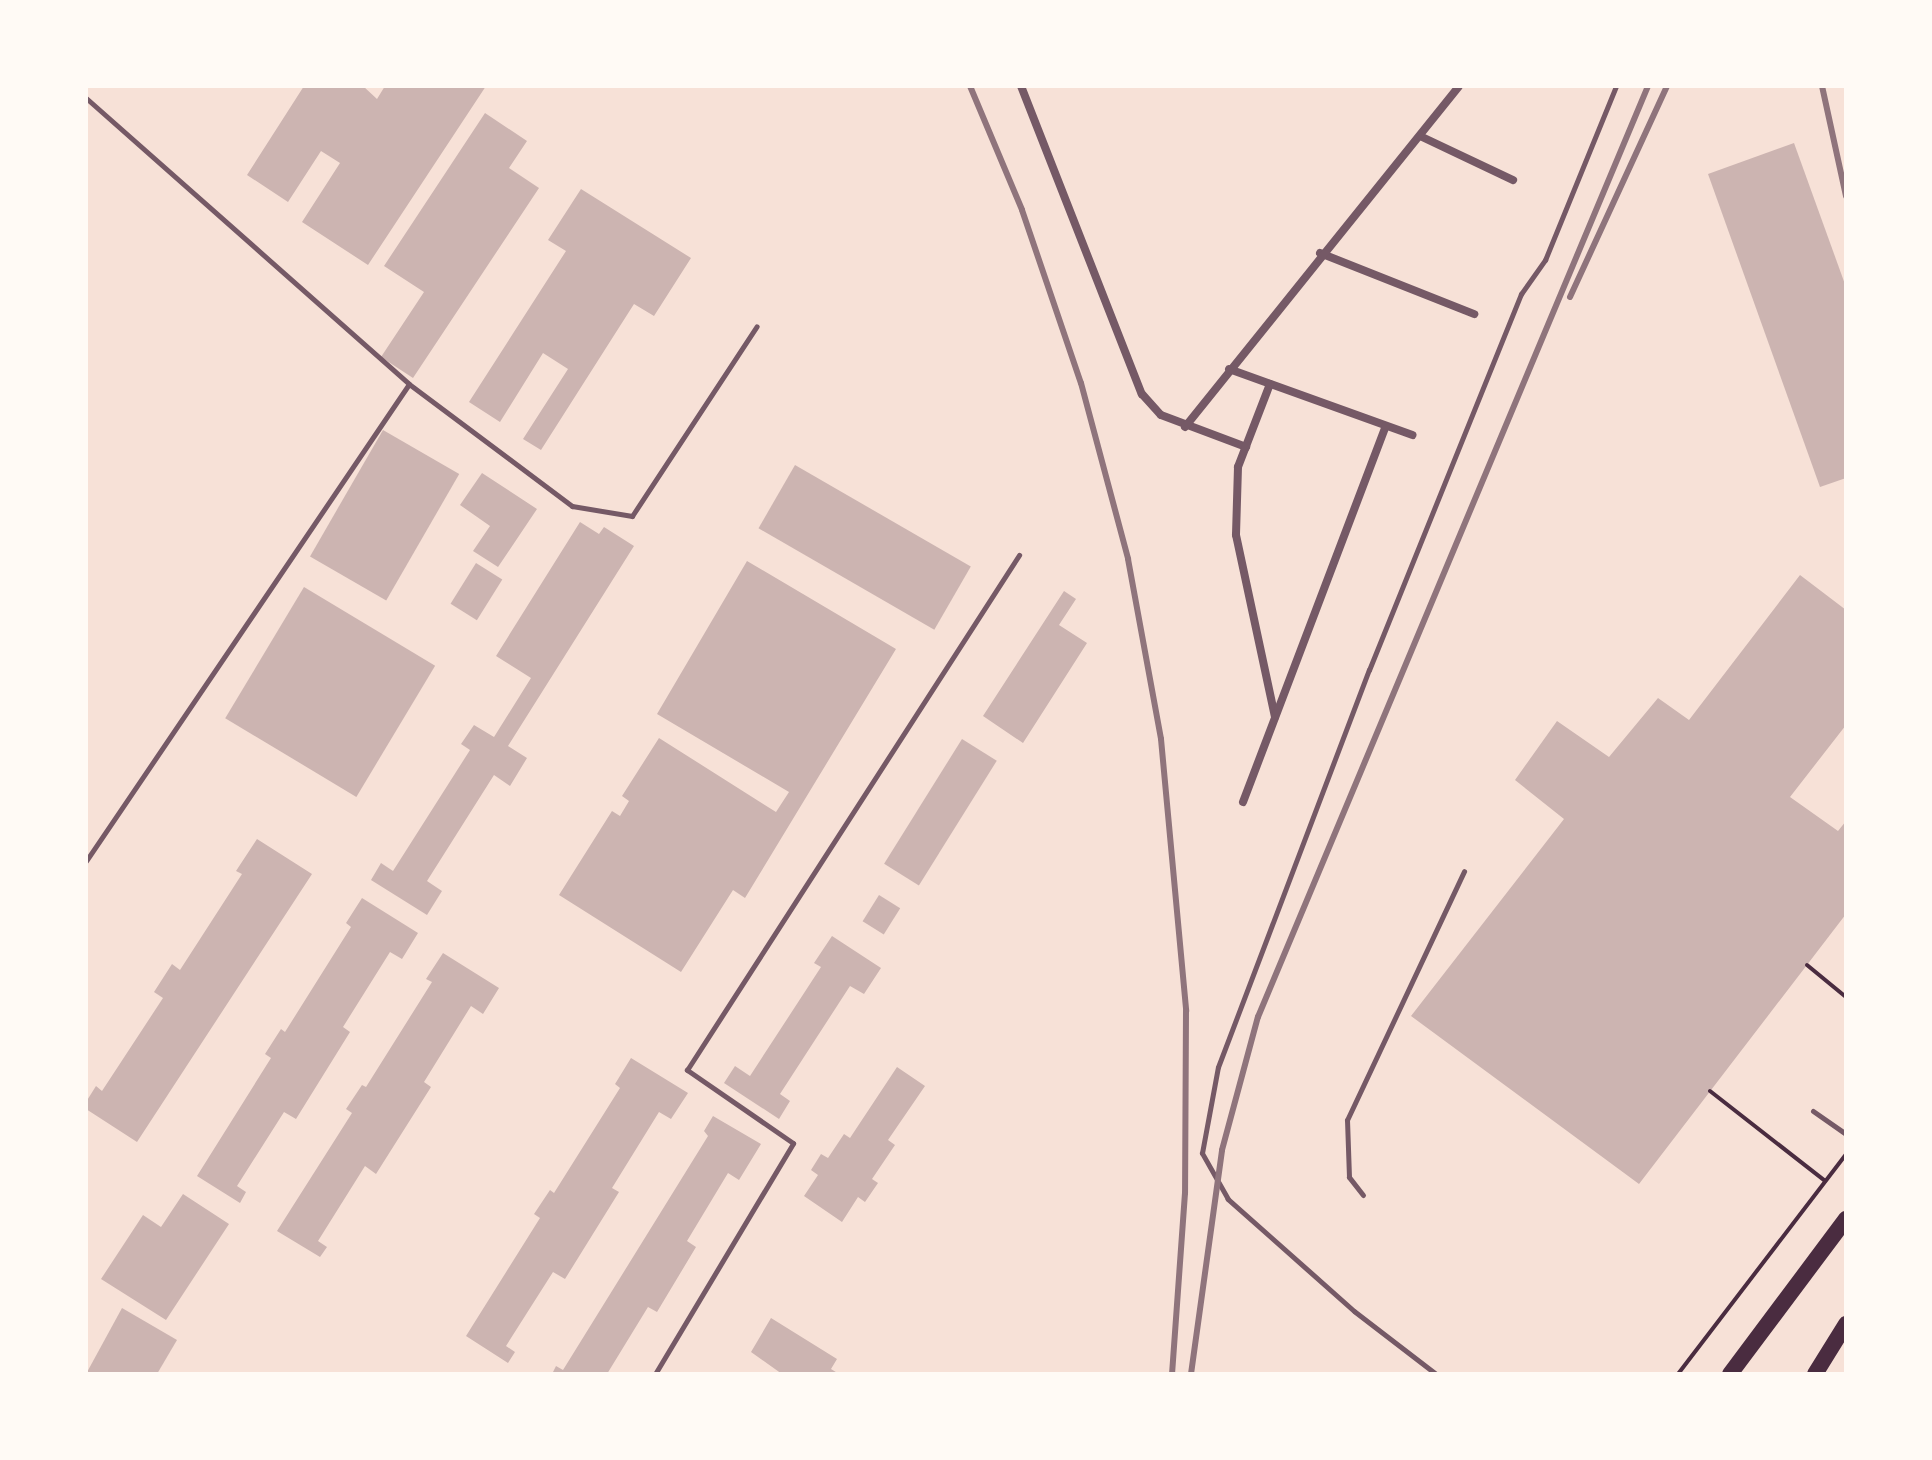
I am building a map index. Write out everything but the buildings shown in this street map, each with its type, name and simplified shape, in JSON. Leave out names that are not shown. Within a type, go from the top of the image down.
[{"type":"main road","points":[[1730,1374],[1846,1219]]},
{"type":"main road","points":[[1816,1374],[1846,1324]]},
{"type":"street","points":[[1021,86],[1142,394],[1161,415],[1185,427],[1246,447]]},
{"type":"street","points":[[1185,427],[1320,253],[1459,86]]},
{"type":"street","points":[[1420,136],[1513,180]]},
{"type":"street","points":[[1320,253],[1474,314]]},
{"type":"street","points":[[1229,369],[1412,435]]},
{"type":"street","points":[[1270,384],[1238,467],[1236,535],[1275,718]]},
{"type":"street","points":[[1243,802],[1386,426]]},
{"type":"lane","points":[[1436,1374],[1354,1311],[1228,1199],[1202,1153],[1218,1067],[1358,698],[1521,294],[1545,260],[1616,86]]},
{"type":"lane","points":[[86,98],[409,384],[572,506],[632,516],[757,326]]},
{"type":"lane","points":[[86,861],[409,384]]},
{"type":"lane","points":[[655,1374],[793,1143],[687,1070],[1019,555]]},
{"type":"lane","points":[[1363,1195],[1349,1177],[1347,1120],[1464,871]]},
{"type":"lane","points":[[1813,1111],[1846,1134]]},
{"type":"path","points":[[1807,965],[1846,997]]},
{"type":"path","points":[[1710,1091],[1825,1181]]},
{"type":"path","points":[[1678,1374],[1846,1154]]},
{"type":"railway","points":[[970,86],[1022,210],[1081,383],[1128,559],[1161,739],[1186,1011],[1185,1193],[1172,1374]]},
{"type":"railway","points":[[1191,1374],[1222,1150],[1258,1017],[1648,86]]},
{"type":"railway","points":[[1570,297],[1667,86]]},
{"type":"railway","points":[[1822,86],[1846,196]]}]
